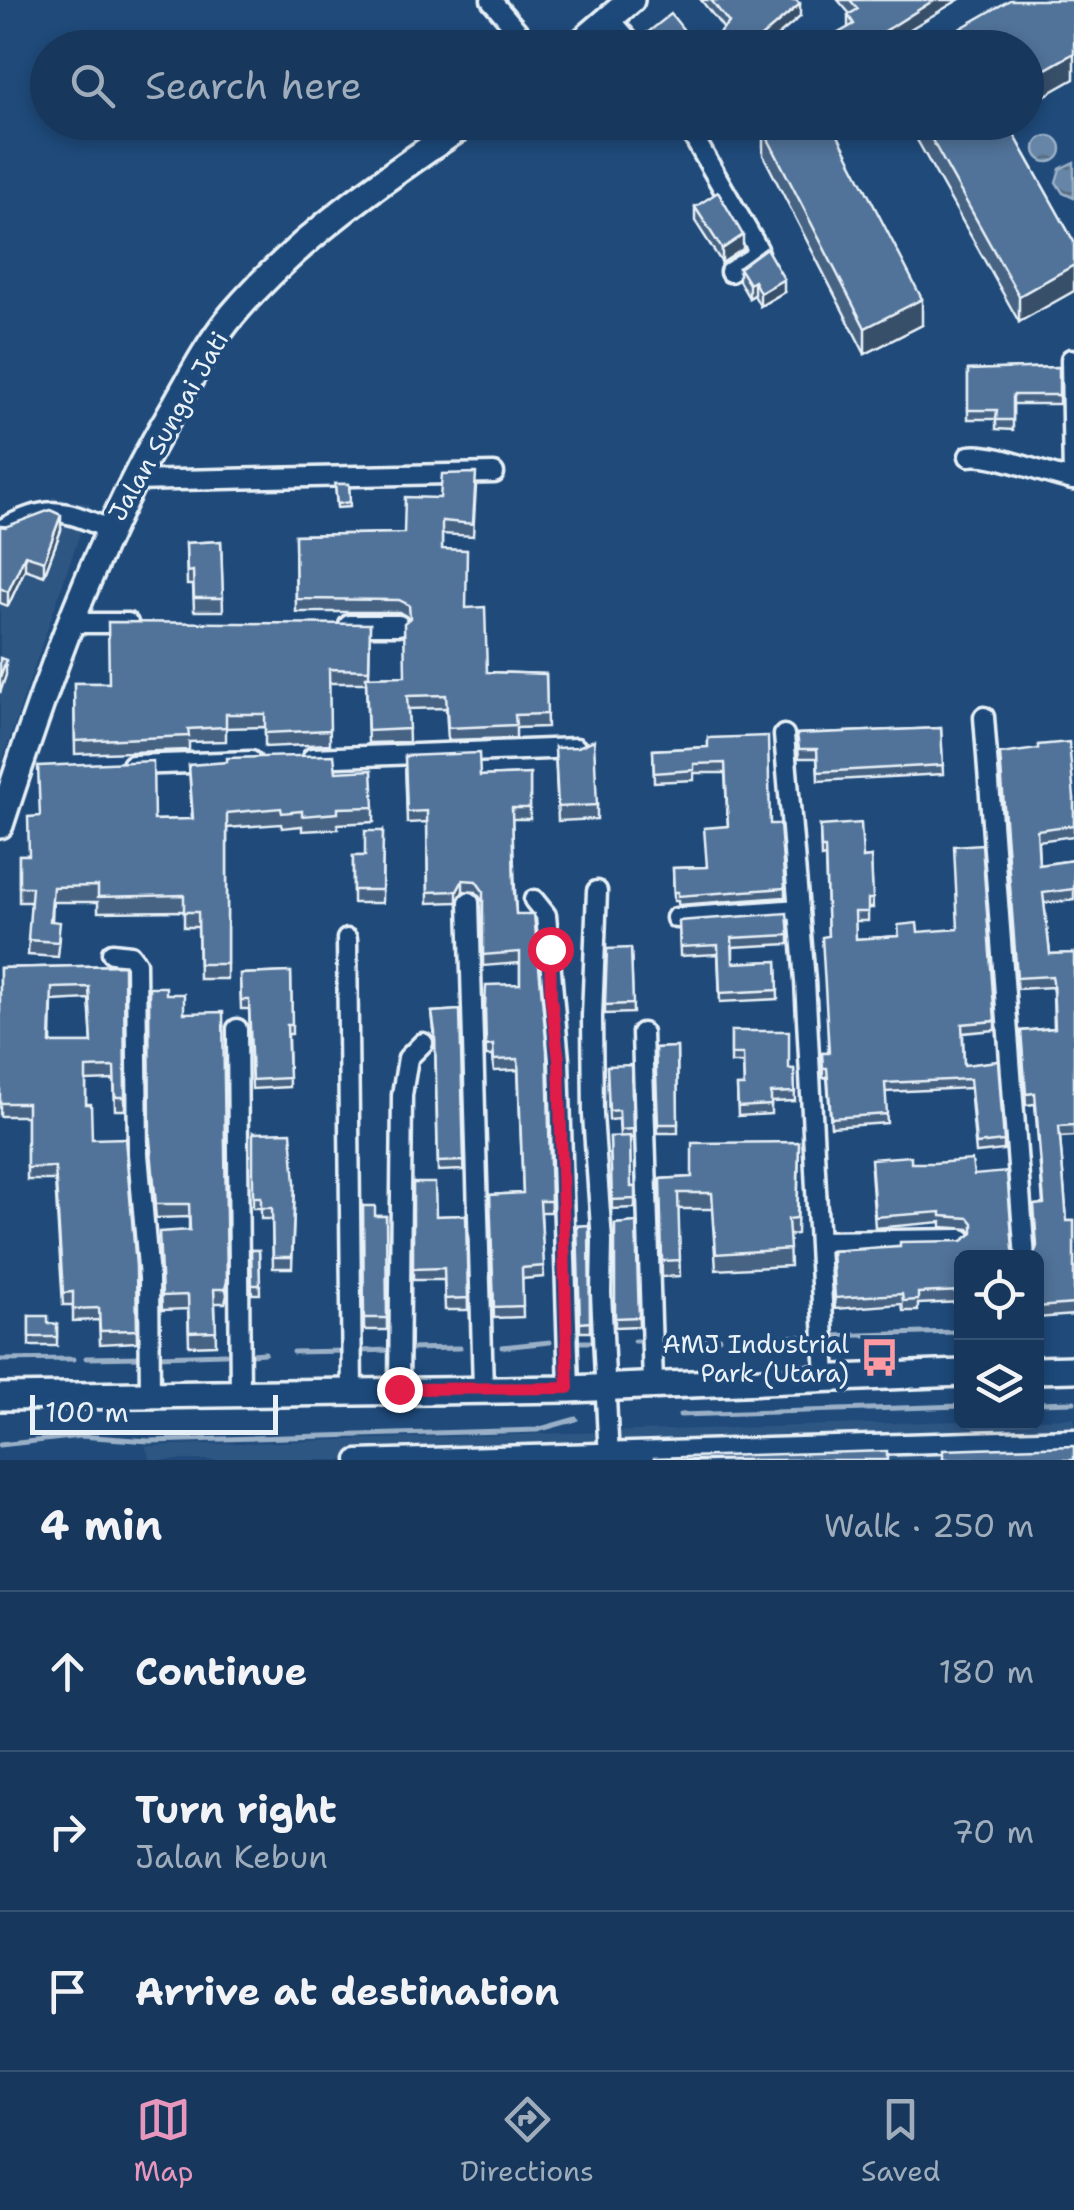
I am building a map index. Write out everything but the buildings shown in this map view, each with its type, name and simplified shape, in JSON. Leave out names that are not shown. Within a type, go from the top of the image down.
[{"type":"main road","points":[[596,30],[631,0]]},
{"type":"main road","name":"Jalan Sungai Jati","points":[[0,824],[29,769],[71,622],[108,529],[197,368],[232,316],[314,234],[441,140]]},
{"type":"main road","points":[[1044,1370],[1074,1369]]},
{"type":"main road","points":[[0,1398],[568,1388],[954,1373]]},
{"type":"main road","points":[[0,1413],[85,1398]]},
{"type":"street","points":[[497,2],[518,30]]},
{"type":"street","points":[[610,18],[620,30]]},
{"type":"street","points":[[695,140],[758,249],[754,257],[730,272]]},
{"type":"street","points":[[969,456],[982,454],[1047,476],[1074,480],[1070,359]]},
{"type":"street","points":[[132,481],[494,473]]},
{"type":"street","points":[[0,530],[46,510],[68,511],[108,529]]},
{"type":"street","points":[[71,622],[148,623]]},
{"type":"street","points":[[322,624],[399,625]]},
{"type":"street","points":[[984,716],[1024,1250]]},
{"type":"street","points":[[784,736],[799,909],[826,1378]]},
{"type":"street","points":[[298,759],[576,748]]},
{"type":"street","points":[[119,766],[278,760]]},
{"type":"street","points":[[597,891],[593,1115],[608,1457]]},
{"type":"street","points":[[534,900],[546,915],[559,1060],[568,1388]]},
{"type":"street","points":[[470,902],[483,1388]]},
{"type":"street","points":[[676,918],[799,909]]},
{"type":"street","points":[[347,939],[352,1390]]},
{"type":"street","points":[[112,953],[130,955],[136,963],[138,1154],[149,1278],[150,1396]]},
{"type":"street","points":[[237,1030],[240,1394]]},
{"type":"street","points":[[642,1034],[654,1384]]},
{"type":"street","points":[[399,1389],[402,1095],[408,1058],[423,1044]]},
{"type":"street","points":[[820,1241],[962,1239]]},
{"type":"street","points":[[358,1460],[608,1457],[1074,1439]]},
{"type":"shaded area","points":[[53,497],[90,504],[0,767],[0,521]]},
{"type":"shaded area","points":[[1074,1418],[1074,1460],[151,1460],[145,1446],[954,1421],[954,1430],[1044,1430],[1044,1419]]},
{"type":"water","points":[[1044,137],[1053,137],[1060,144],[1060,154],[1053,161],[1043,161],[1036,154],[1036,144]]},
{"type":"water","points":[[1074,162],[1074,198],[1063,193],[1056,182],[1060,169]]},
{"type":"waterway","points":[[830,1336],[954,1332]]},
{"type":"waterway","points":[[742,1338],[819,1336]]},
{"type":"waterway","points":[[668,1341],[719,1338]]},
{"type":"waterway","points":[[634,1341],[643,1341]]},
{"type":"waterway","points":[[502,1347],[550,1342]]},
{"type":"waterway","points":[[573,1342],[598,1342]]},
{"type":"waterway","points":[[406,1349],[460,1348]]},
{"type":"waterway","points":[[357,1351],[394,1350]]},
{"type":"waterway","points":[[293,1352],[345,1351]]},
{"type":"waterway","points":[[251,1354],[265,1353]]},
{"type":"waterway","points":[[156,1356],[225,1354]]},
{"type":"waterway","points":[[86,1358],[143,1357]]},
{"type":"waterway","points":[[0,1360],[73,1359]]},
{"type":"waterway","points":[[1044,1403],[1074,1402]]},
{"type":"waterway","points":[[680,1415],[954,1406]]},
{"type":"waterway","points":[[0,1445],[80,1436],[149,1441],[537,1430],[576,1419]]},
{"type":"place","name":"AMJ Industrial Park (Utara)","points":[[879,1358]]},
{"type":"route","points":[[399,1389],[568,1388],[559,1060],[550,949]]}]
